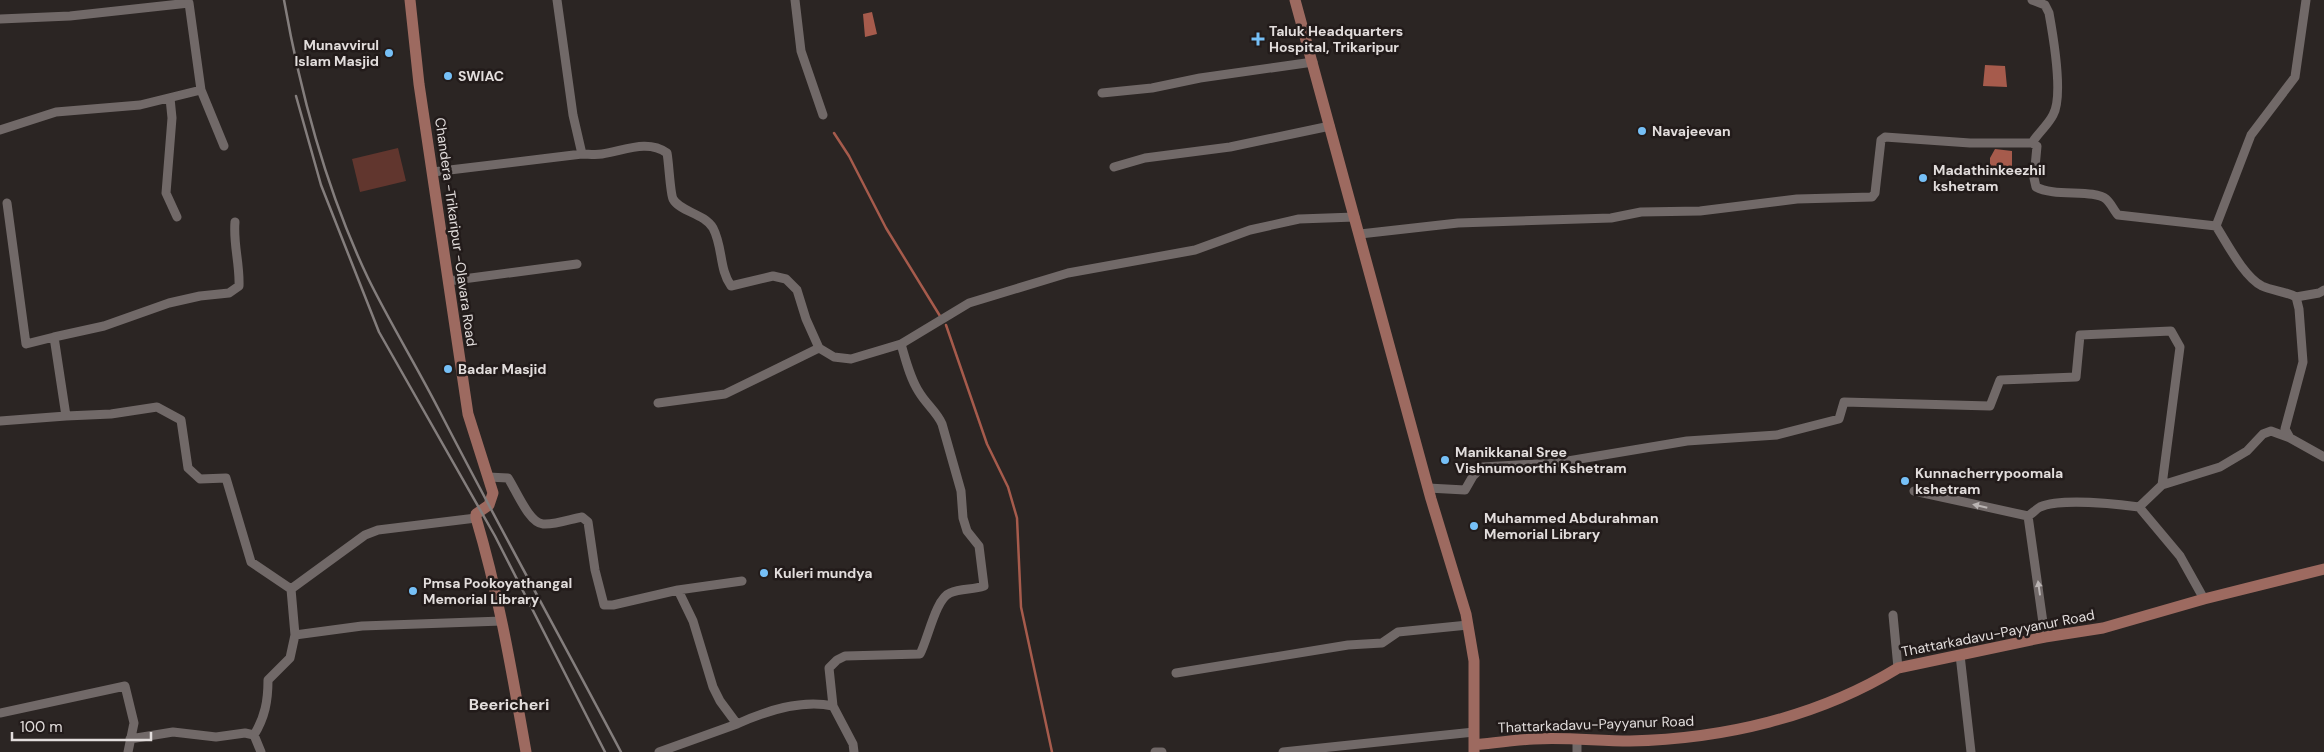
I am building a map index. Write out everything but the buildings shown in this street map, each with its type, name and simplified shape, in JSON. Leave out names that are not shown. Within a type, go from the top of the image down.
[{"type":"main road","name":"Chandera -Trikaripur -Olavara Road","points":[[410,0],[419,84],[468,414],[488,477],[492,499],[489,506],[476,514],[476,518]]},
{"type":"main road","points":[[1295,0],[1428,488],[1468,625],[1474,661],[1474,749]]},
{"type":"main road","points":[[476,518],[490,566],[502,621],[526,752]]},
{"type":"main road","name":"Thattarkadavu-Payyanur Road","points":[[1474,749],[1535,739],[1630,741],[1742,730],[1839,699],[1877,681],[1898,668],[2045,636],[2103,628],[2204,598],[2324,569]]},
{"type":"street","points":[[557,0],[572,92],[573,115],[582,154]]},
{"type":"street","points":[[795,0],[801,51],[824,114]]},
{"type":"street","points":[[2032,0],[2045,4],[2049,13],[2057,104],[2053,115],[2032,143]]},
{"type":"street","points":[[2216,226],[2250,136],[2294,77],[2306,0]]},
{"type":"street","points":[[0,20],[70,16],[189,2],[201,90],[224,146]]},
{"type":"street","points":[[1102,93],[1152,88],[1200,78],[1313,62]]},
{"type":"street","points":[[0,130],[56,112],[118,107],[170,98],[201,90]]},
{"type":"street","points":[[170,98],[172,118],[166,193],[177,217]]},
{"type":"street","points":[[1114,167],[1146,158],[1230,147],[1330,126]]},
{"type":"street","points":[[1360,234],[1458,223],[1611,218],[1641,212],[1700,211],[1797,199],[1867,198],[1872,197],[1874,193],[1880,140],[1885,137],[1970,143],[2032,143],[2037,146],[2034,178],[2036,187],[2045,192],[2106,199],[2118,215],[2216,226],[2252,277],[2262,286],[2296,297],[2319,293],[2324,290]]},
{"type":"street","points":[[433,172],[582,154],[601,154],[636,146],[660,148],[667,153],[673,199],[682,207],[700,215],[712,227],[720,246],[724,276],[732,286],[773,276],[786,279],[797,290],[806,320],[819,348],[834,357],[850,359],[901,344],[969,303],[1068,273],[1195,250],[1250,230],[1298,219],[1355,217]]},
{"type":"street","points":[[7,203],[26,344],[104,326],[169,302],[229,293],[239,286],[240,276],[234,238],[235,222]]},
{"type":"street","points":[[448,281],[577,264]]},
{"type":"street","points":[[2290,438],[2286,429],[2303,362],[2299,309],[2296,297]]},
{"type":"street","points":[[1428,488],[1465,490],[1482,467],[1556,463],[1687,441],[1777,435],[1839,419],[1844,402],[1990,406],[2000,380],[2076,377],[2080,335],[2171,331],[2180,347],[2162,485]]},
{"type":"street","points":[[54,337],[66,416]]},
{"type":"street","points":[[854,752],[853,744],[833,706],[828,668],[845,656],[920,654],[928,638],[940,601],[947,594],[984,586],[980,546],[968,531],[963,518],[962,491],[942,424],[918,390],[901,344]]},
{"type":"street","points":[[658,403],[725,394],[819,348]]},
{"type":"street","points":[[0,421],[111,414],[156,407],[181,420],[188,468],[200,479],[226,478],[251,562],[291,589],[296,635],[290,658],[268,680],[268,698],[263,720],[254,735]]},
{"type":"street","points":[[2139,507],[2162,485],[2220,467],[2247,451],[2262,434],[2271,432],[2290,438],[2324,457]]},
{"type":"street","points":[[488,477],[508,478],[526,510],[534,520],[542,524],[582,517],[588,522],[595,570],[604,605],[613,606],[678,590],[742,581]]},
{"type":"street","points":[[1914,491],[2028,516],[2041,507],[2065,504],[2108,502],[2139,507],[2180,556],[2204,598]]},
{"type":"street","points":[[2028,516],[2045,636]]},
{"type":"street","points":[[291,589],[348,546],[372,532],[401,526],[476,518]]},
{"type":"street","points":[[678,590],[693,621],[713,687],[720,701],[737,724]]},
{"type":"street","points":[[1893,615],[1898,668]]},
{"type":"street","points":[[296,635],[362,626],[502,621]]},
{"type":"street","points":[[1176,673],[1348,645],[1382,643],[1398,632],[1468,625]]},
{"type":"street","points":[[1960,655],[1970,752]]},
{"type":"street","points":[[0,713],[124,686],[134,723],[128,752]]},
{"type":"street","points":[[659,752],[783,708],[824,704],[833,706]]},
{"type":"street","points":[[130,739],[173,732],[216,737],[245,733],[254,735]]},
{"type":"street","points":[[1283,752],[1474,732]]},
{"type":"street","points":[[254,735],[261,752]]},
{"type":"street","points":[[1577,740],[1577,752]]},
{"type":"street","points":[[1155,752],[1162,752]]},
{"type":"shaded area","points":[[872,12],[877,34],[865,37],[863,14]]},
{"type":"shaded area","points":[[1985,65],[2005,66],[2007,87],[1983,86]]},
{"type":"shaded area","points":[[398,148],[406,181],[360,192],[352,159]]},
{"type":"shaded area","points":[[1995,149],[2012,151],[2012,172],[1990,168],[1990,158]]},
{"type":"waterway","points":[[834,133],[849,156],[886,228],[940,316]]},
{"type":"waterway","points":[[946,325],[987,444],[1008,487],[1017,518],[1021,607],[1052,752]]},
{"type":"railway","points":[[284,0],[307,107],[327,177],[353,245],[385,311],[621,752]]},
{"type":"railway","points":[[296,96],[321,185],[379,332],[495,536],[605,752]]},
{"type":"place","name":"Taluk Headquarters Hospital, Trikaripur","points":[[1258,39]]},
{"type":"place","name":"Munavvirul Islam Masjid","points":[[389,53]]},
{"type":"place","name":"SWIAC","points":[[448,76]]},
{"type":"place","name":"Navajeevan","points":[[1642,131]]},
{"type":"place","name":"Madathinkeezhil kshetram","points":[[1923,178]]},
{"type":"place","name":"Badar Masjid","points":[[448,369]]},
{"type":"place","name":"Manikkanal Sree Vishnumoorthi Kshetram","points":[[1445,460]]},
{"type":"place","name":"Kunnacherrypoomala kshetram","points":[[1905,481]]},
{"type":"place","name":"Muhammed Abdurahman Memorial Library","points":[[1474,526]]},
{"type":"place","name":"Kuleri mundya","points":[[764,573]]},
{"type":"place","name":"Pmsa Pookoyathangal Memorial Library","points":[[413,591]]},
{"type":"district","name":"Beericheri","points":[[509,704]]}]
